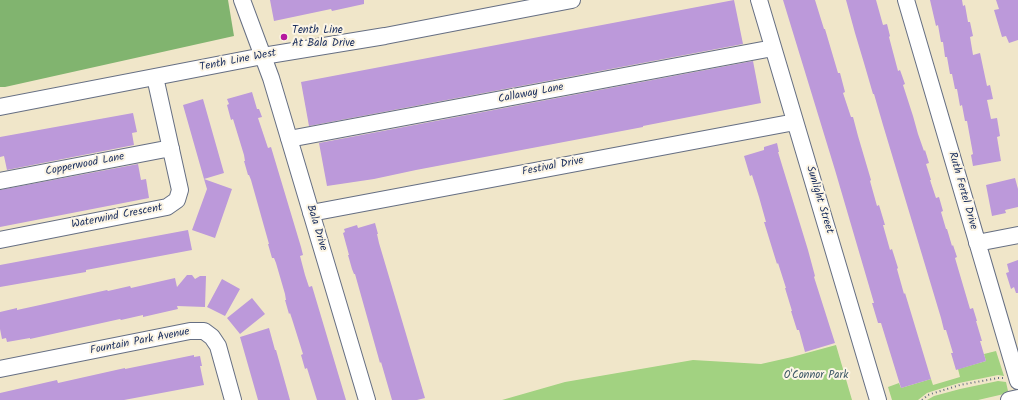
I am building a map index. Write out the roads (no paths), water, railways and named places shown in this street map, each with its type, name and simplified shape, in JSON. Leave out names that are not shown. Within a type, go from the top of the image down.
[{"type":"street","name":"Bala Drive","points":[[242,0],[271,78],[367,400]]},
{"type":"street","name":"Tenth Line West","points":[[0,107],[263,56],[385,36],[572,0]]},
{"type":"street","name":"Sunlight Street","points":[[759,0],[878,400]]},
{"type":"street","name":"Ruth Fertel Drive","points":[[906,0],[978,243],[1012,380]]},
{"type":"street","name":"Callaway Lane","points":[[289,139],[773,48]]},
{"type":"street","name":"Waterwind Crescent","points":[[0,240],[167,207],[178,200],[180,190],[155,77]]},
{"type":"street","name":"Festival Drive","points":[[311,213],[795,122]]},
{"type":"street","name":"Copperwood Lane","points":[[0,181],[171,148]]},
{"type":"street","points":[[978,243],[1018,235]]},
{"type":"street","name":"Fountain Park Avenue","points":[[0,369],[190,331],[204,331],[212,337],[218,346],[233,400]]},
{"type":"street","points":[[1009,400],[1018,398]]},
{"type":"place","name":"Tenth Line At Bala Drive","points":[[284,37]]},
{"type":"park label","name":"O'Connor Park","points":[[816,376]]}]
